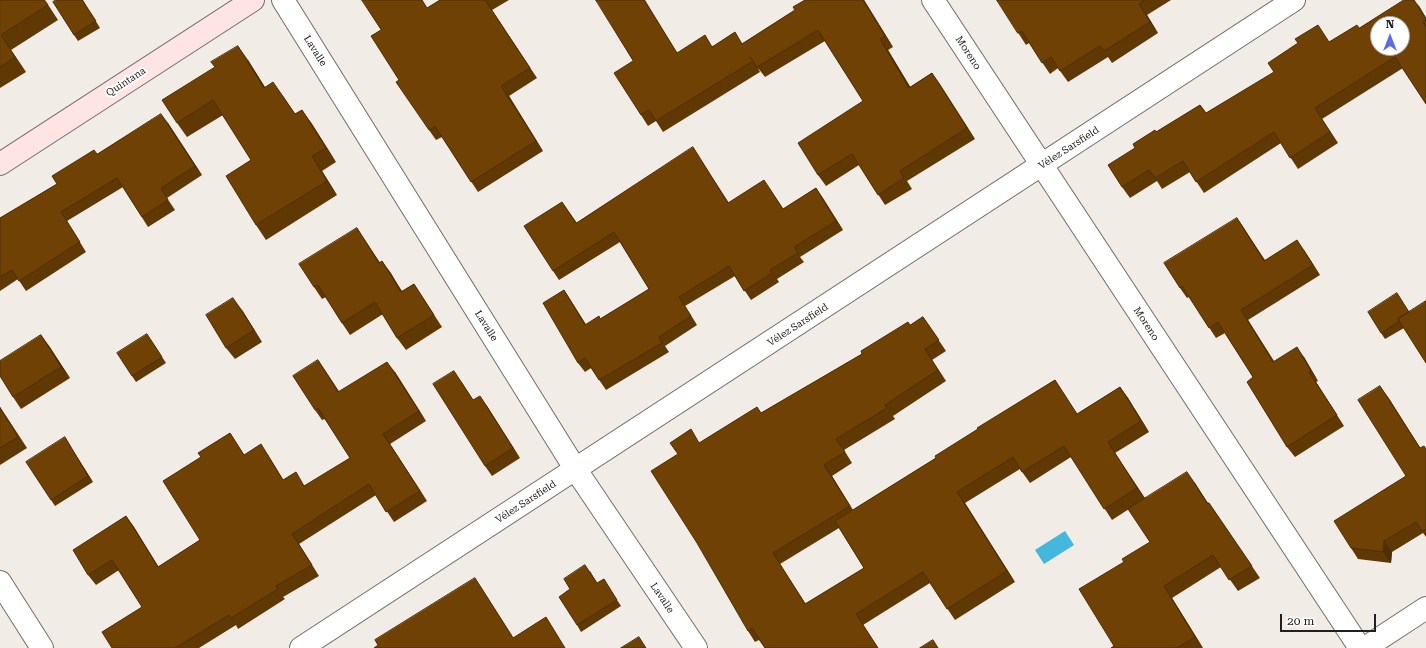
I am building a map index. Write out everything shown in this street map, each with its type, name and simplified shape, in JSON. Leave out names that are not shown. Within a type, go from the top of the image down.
[{"type":"main road","name":"Quintana","points":[[0,164],[253,0]]},
{"type":"street","name":"Lavalle","points":[[283,0],[576,470],[696,648]]},
{"type":"street","name":"Moreno","points":[[933,0],[1360,648]]},
{"type":"street","name":"Vélez Sarsfield","points":[[301,648],[576,470],[1294,0]]},
{"type":"street","points":[[0,582],[42,648]]},
{"type":"street","points":[[1365,648],[1426,608]]},
{"type":"water","points":[[1065,531],[1074,545],[1044,564],[1035,550]]},
{"type":"building","points":[[0,0],[44,0],[48,5],[1,35],[15,57],[0,67]]},
{"type":"building","points":[[56,0],[82,0],[96,21],[74,35],[53,2]]},
{"type":"building","points":[[362,0],[422,0],[427,8],[440,0],[485,0],[530,68],[501,86],[536,141],[471,182],[435,126],[429,130],[396,82],[399,80],[371,36],[381,30]]},
{"type":"building","points":[[596,0],[644,0],[677,53],[705,35],[712,47],[735,32],[742,44],[795,10],[793,7],[805,0],[863,0],[885,36],[880,39],[909,88],[932,73],[967,128],[900,171],[904,178],[878,195],[852,154],[818,175],[798,143],[863,101],[818,30],[757,67],[753,61],[656,121],[649,110],[641,115],[614,73],[633,61]]},
{"type":"building","points":[[997,0],[1145,0],[1139,4],[1150,22],[1104,51],[1100,46],[1060,71],[1051,57],[1042,63],[1022,31],[1018,33]]},
{"type":"building","points":[[1404,0],[1414,0],[1426,19],[1423,22],[1426,27],[1426,104],[1395,57],[1315,108],[1330,132],[1290,158],[1274,132],[1196,182],[1183,161],[1155,178],[1149,170],[1122,187],[1108,165],[1135,148],[1133,144],[1155,130],[1156,132],[1200,105],[1206,113],[1274,72],[1268,63],[1298,43],[1295,39],[1318,25],[1329,42],[1357,25],[1359,28],[1370,21],[1370,56],[1410,56],[1410,16],[1378,16]]},
{"type":"building","points":[[238,46],[264,88],[273,82],[295,114],[302,110],[326,148],[312,156],[327,181],[256,225],[226,176],[251,160],[213,100],[177,123],[162,100],[215,67],[211,62]]},
{"type":"building","points":[[161,114],[195,166],[161,188],[168,200],[142,217],[117,178],[61,212],[80,242],[19,281],[12,270],[0,277],[0,218],[57,184],[52,176],[94,150],[97,154]]},
{"type":"building","points":[[693,147],[728,203],[764,180],[783,209],[816,188],[836,221],[794,247],[798,253],[770,270],[772,273],[744,291],[729,266],[679,297],[691,316],[659,337],[662,343],[599,380],[585,358],[578,363],[543,303],[564,290],[585,325],[599,316],[600,319],[649,289],[614,232],[553,271],[524,226],[562,202],[576,223]]},
{"type":"building","points":[[1237,218],[1264,261],[1297,240],[1313,265],[1241,310],[1273,362],[1297,347],[1311,371],[1309,372],[1337,415],[1287,447],[1247,382],[1253,377],[1218,322],[1209,328],[1182,286],[1180,288],[1164,263]]},
{"type":"building","points":[[357,228],[379,263],[382,261],[401,292],[414,284],[434,315],[397,338],[375,302],[342,323],[318,285],[314,287],[299,264]]},
{"type":"building","points":[[1397,293],[1409,312],[1398,319],[1400,321],[1381,333],[1368,312]]},
{"type":"building","points":[[233,298],[254,330],[226,348],[206,315]]},
{"type":"building","points":[[1426,301],[1426,363],[1398,319]]},
{"type":"building","points":[[923,317],[939,340],[925,349],[938,370],[885,405],[887,408],[836,439],[845,452],[824,465],[850,506],[773,553],[805,604],[864,568],[835,521],[936,458],[935,456],[978,429],[977,428],[1055,380],[1077,414],[1120,387],[1141,421],[1108,442],[1137,488],[1104,509],[1064,446],[1022,472],[1013,457],[957,492],[1007,571],[947,609],[923,572],[856,614],[878,648],[765,648],[752,628],[748,631],[697,543],[651,471],[678,454],[670,443],[691,429],[699,443],[757,407],[761,413],[862,354],[861,351],[908,322],[910,325]]},
{"type":"building","points":[[147,334],[162,357],[132,376],[117,353]]},
{"type":"building","points":[[41,335],[61,367],[13,397],[0,376],[0,361]]},
{"type":"building","points":[[318,360],[338,392],[387,362],[419,411],[383,434],[420,491],[386,512],[369,484],[292,534],[312,565],[276,586],[278,589],[231,618],[229,615],[175,648],[112,648],[102,632],[142,607],[112,560],[88,575],[73,550],[126,516],[158,567],[200,540],[163,481],[201,457],[198,453],[230,433],[244,455],[261,444],[283,480],[296,472],[304,486],[350,458],[318,408],[315,410],[293,376]]},
{"type":"building","points":[[454,371],[473,400],[480,396],[513,448],[485,466],[433,384]]},
{"type":"building","points":[[1380,386],[1420,448],[1424,446],[1426,449],[1426,529],[1422,531],[1416,522],[1384,541],[1383,552],[1351,548],[1334,521],[1406,476],[1358,400]]},
{"type":"building","points":[[0,408],[18,437],[0,448]]},
{"type":"building","points":[[65,437],[88,476],[51,500],[26,462]]},
{"type":"building","points":[[1187,472],[1252,566],[1229,580],[1213,555],[1164,586],[1195,637],[1177,648],[1111,648],[1114,646],[1079,589],[1124,562],[1122,559],[1150,542],[1128,509]]},
{"type":"building","points":[[585,565],[597,583],[604,579],[617,600],[577,625],[559,597],[570,589],[564,579]]},
{"type":"building","points":[[475,578],[513,638],[546,617],[565,648],[374,648],[378,645],[375,640]]},
{"type":"building","points":[[639,637],[646,648],[621,648]]},
{"type":"building","points":[[933,640],[938,648],[920,648]]}]
